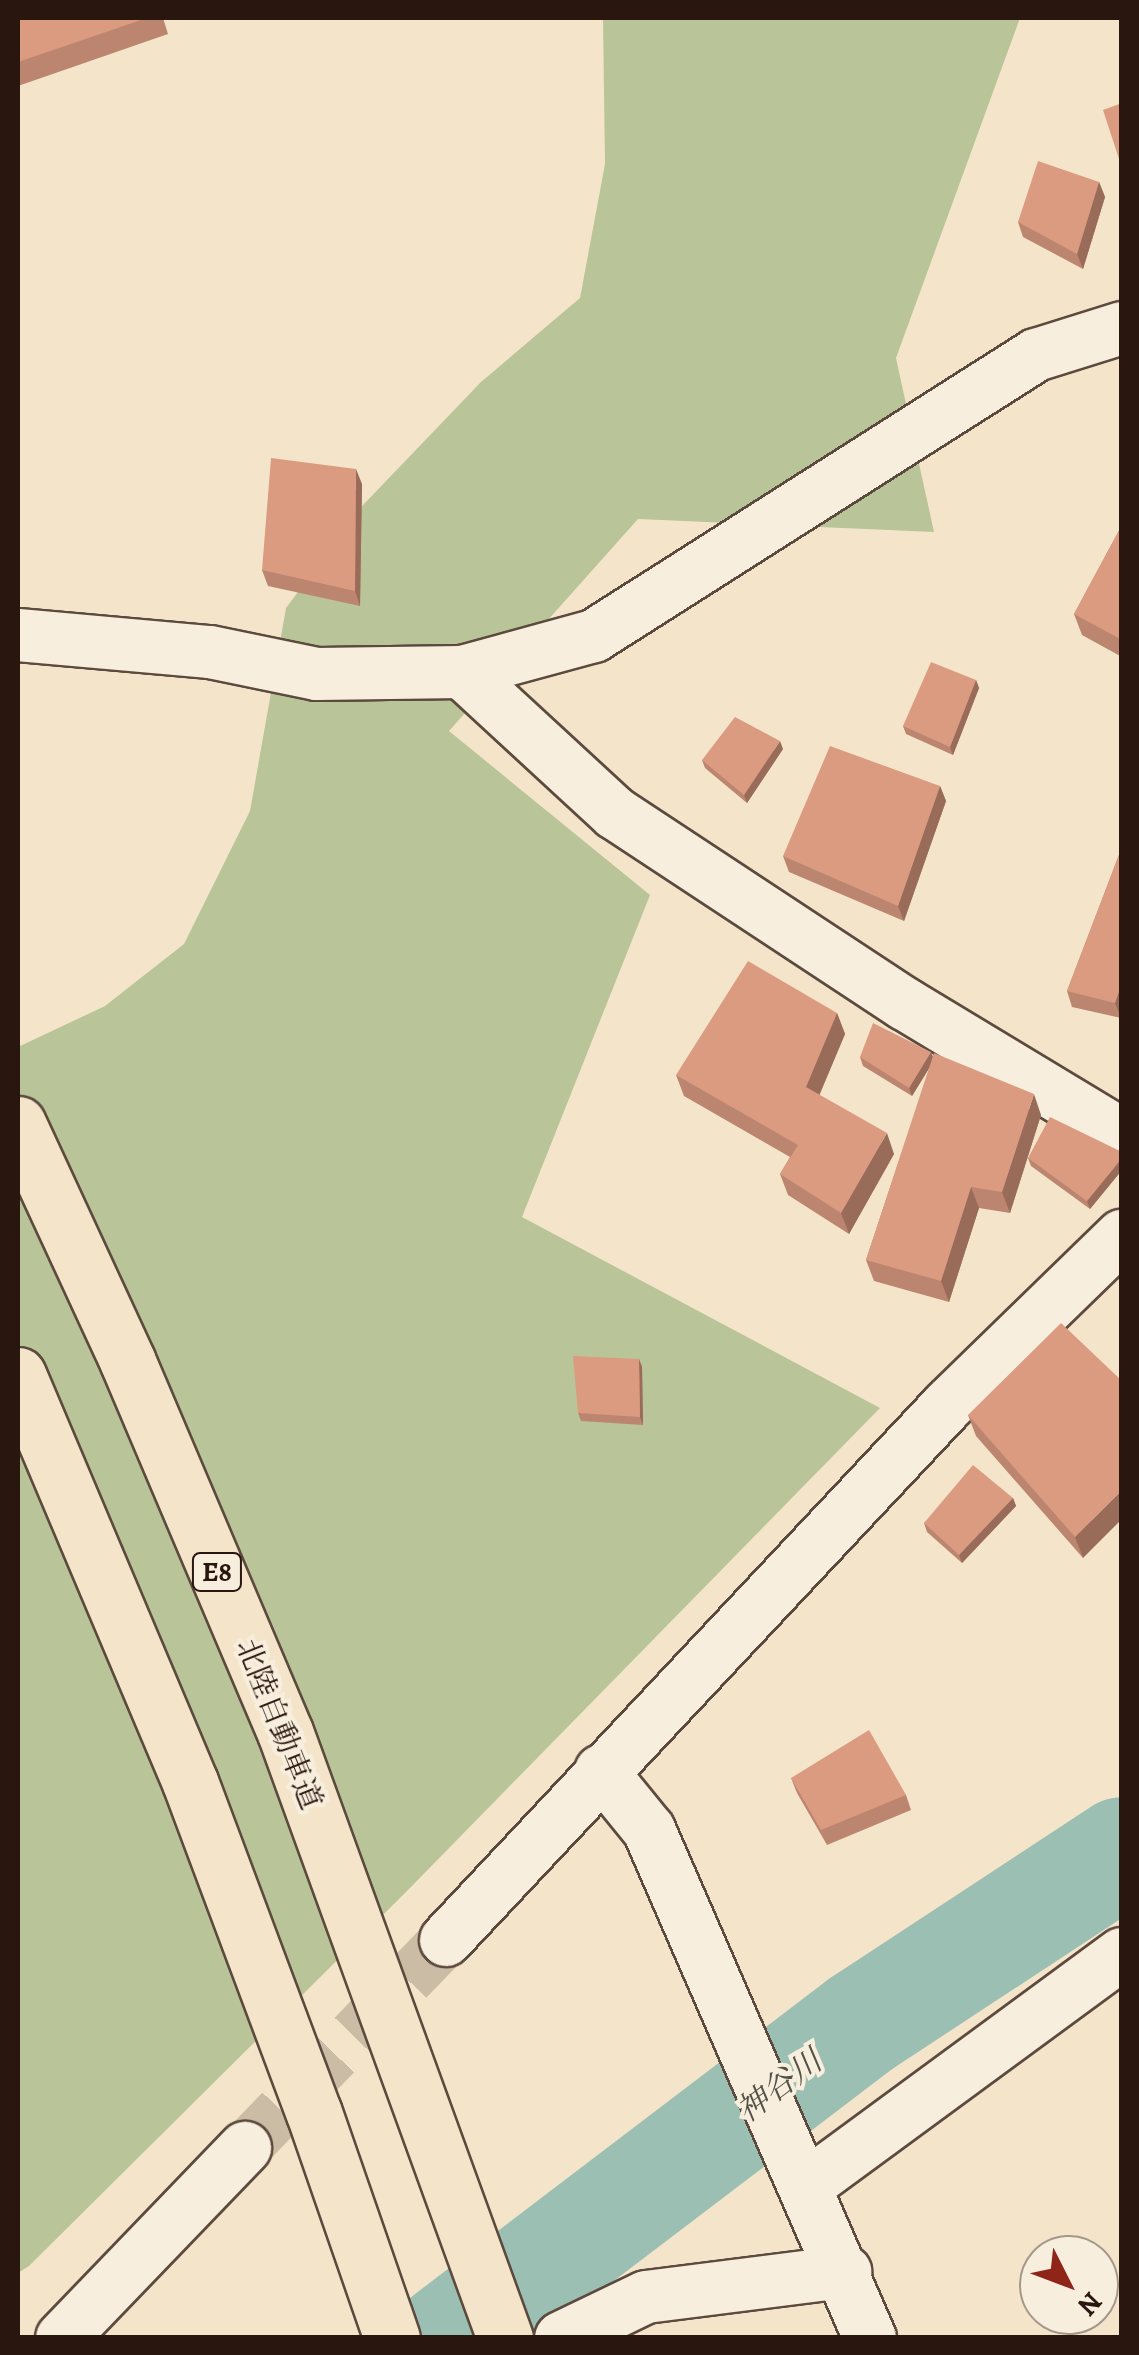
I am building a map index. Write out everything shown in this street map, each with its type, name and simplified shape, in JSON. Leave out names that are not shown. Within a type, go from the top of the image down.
[{"type":"highway","name":"北陸自動車道","points":[[18,1124],[127,1360],[285,1732],[505,2338]]},
{"type":"highway","points":[[18,1375],[190,1782],[314,2112],[392,2338]]},
{"type":"street","points":[[18,635],[210,652],[318,674],[462,672],[594,636],[1036,355],[1122,328]]},
{"type":"street","points":[[462,672],[615,813],[905,1004],[1122,1135]]},
{"type":"street","points":[[446,1940],[948,1404],[1122,1236]]},
{"type":"street","points":[[601,1771],[649,1830],[845,2272],[870,2338]]},
{"type":"street","points":[[800,2174],[1122,1954]]},
{"type":"street","points":[[62,2338],[245,2148]]},
{"type":"street","points":[[562,2338],[646,2297],[845,2272]]},
{"type":"green space","points":[[603,18],[1020,18],[896,358],[934,532],[638,519],[449,731],[650,895],[522,1217],[880,1408],[406,1892],[18,2273],[18,1047],[105,1006],[184,944],[250,811],[286,608],[363,505],[481,382],[580,298],[605,164]]},
{"type":"building","points":[[18,18],[147,18],[18,62]]},
{"type":"building","points":[[1122,103],[1122,168],[1103,110]]},
{"type":"building","points":[[1038,161],[1099,182],[1077,254],[1018,222]]},
{"type":"building","points":[[271,458],[356,469],[355,591],[262,570]]},
{"type":"building","points":[[1122,525],[1122,640],[1074,614]]},
{"type":"building","points":[[931,662],[976,680],[950,747],[903,726]]},
{"type":"building","points":[[735,717],[780,741],[744,795],[702,760]]},
{"type":"building","points":[[830,746],[940,786],[898,906],[783,856]]},
{"type":"building","points":[[1122,847],[1122,983],[1115,1003],[1067,991]]},
{"type":"building","points":[[748,961],[837,1013],[806,1087],[887,1133],[841,1213],[780,1174],[798,1145],[676,1075]]},
{"type":"building","points":[[873,1023],[931,1052],[909,1088],[860,1057]]},
{"type":"building","points":[[934,1053],[1034,1094],[1002,1192],[971,1187],[941,1281],[866,1260]]},
{"type":"building","points":[[1050,1117],[1122,1152],[1122,1158],[1087,1201],[1028,1158]]},
{"type":"building","points":[[1061,1323],[1122,1381],[1122,1490],[1075,1537],[968,1415]]},
{"type":"building","points":[[573,1356],[639,1359],[640,1417],[578,1413]]},
{"type":"building","points":[[973,1465],[1013,1498],[959,1555],[924,1523]]},
{"type":"building","points":[[869,1730],[906,1795],[821,1830],[791,1778]]},
{"type":"waterway","name":"神谷川","points":[[448,2338],[862,2023],[1122,1852]]},
{"type":"tunnel","points":[[245,2148],[446,1940]]}]
